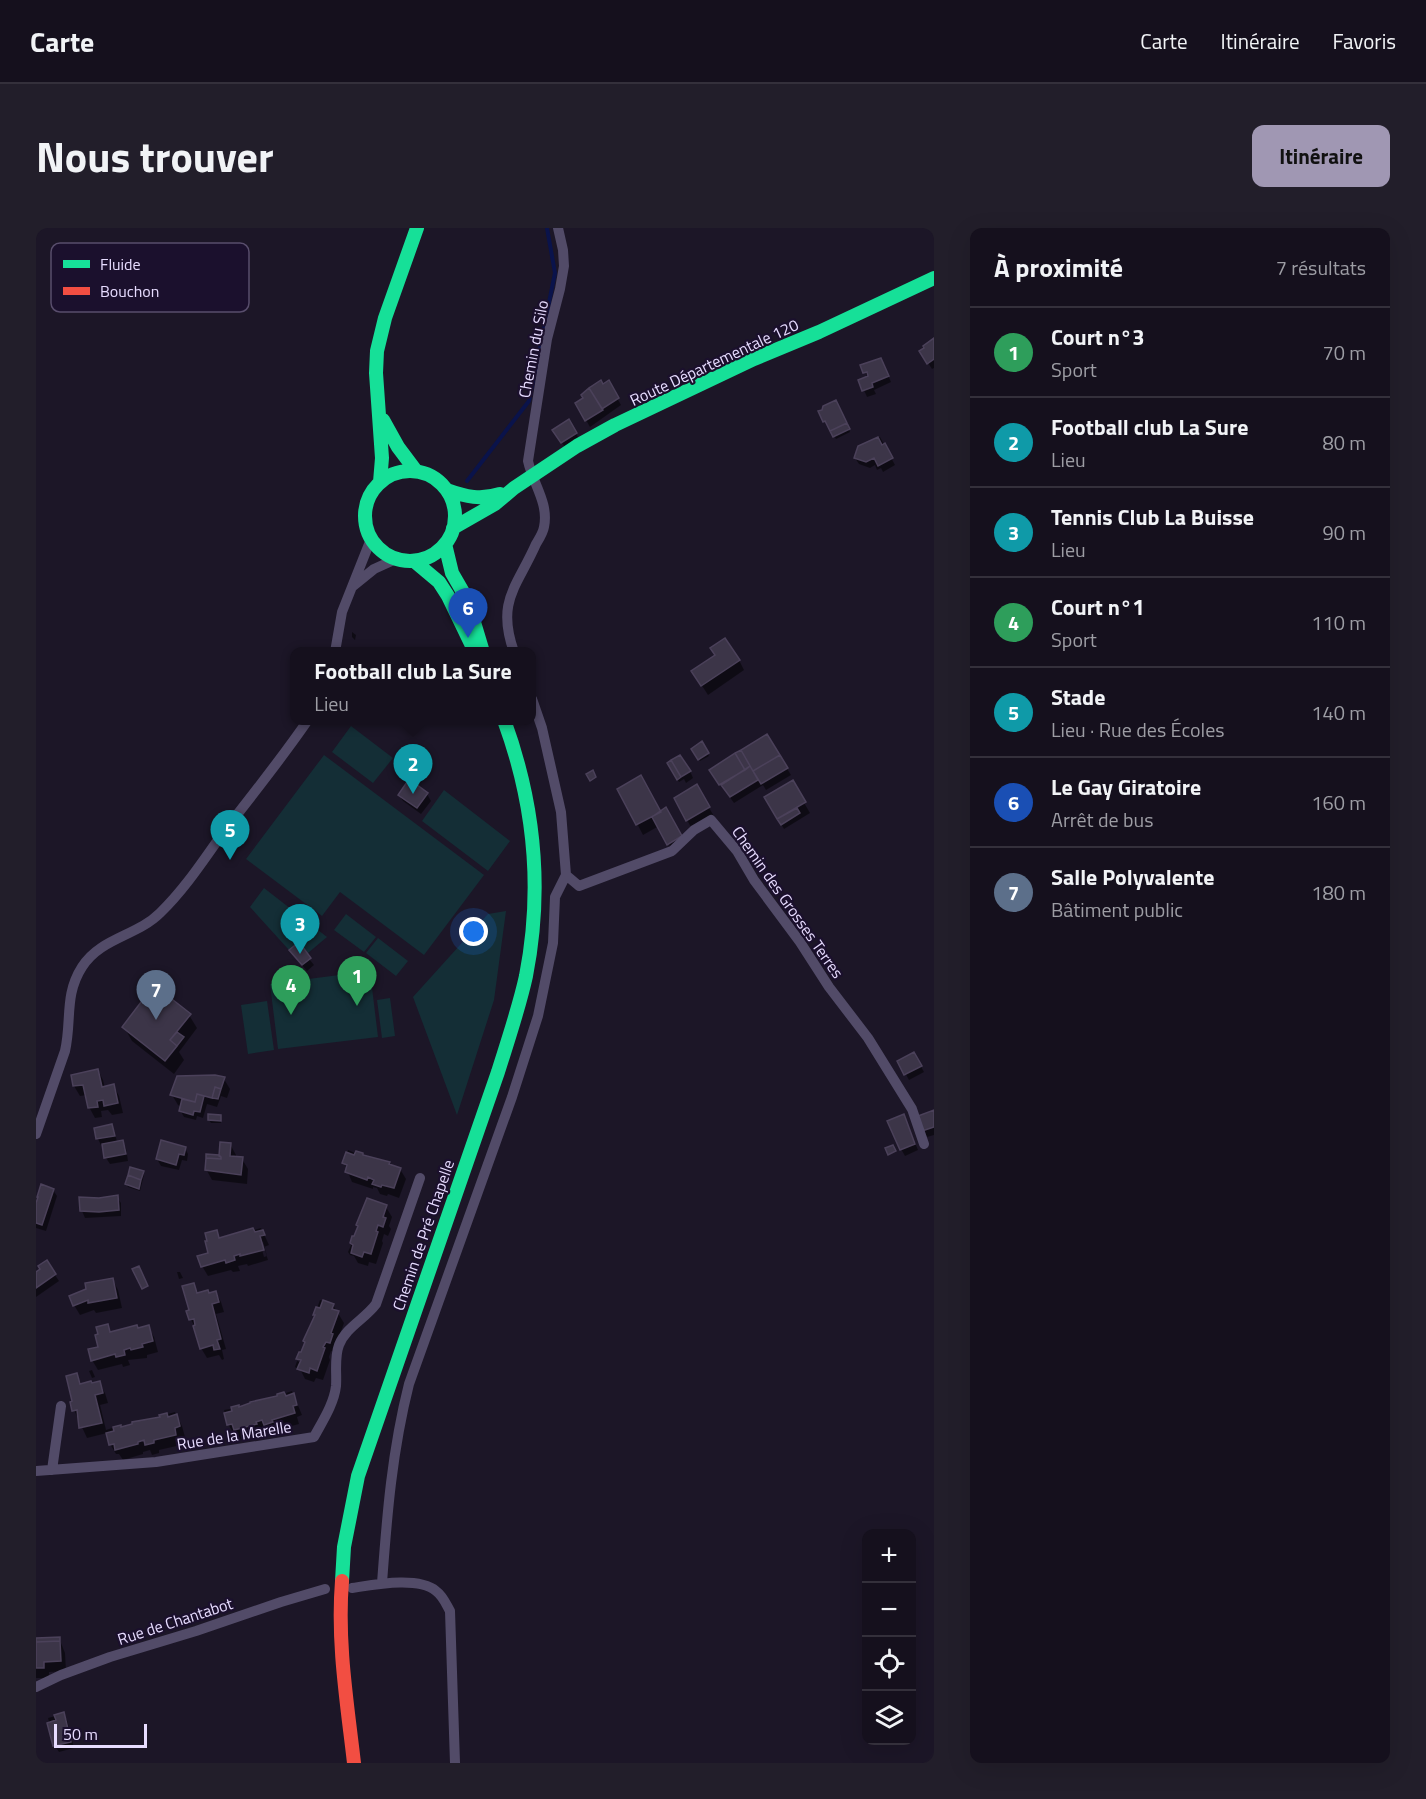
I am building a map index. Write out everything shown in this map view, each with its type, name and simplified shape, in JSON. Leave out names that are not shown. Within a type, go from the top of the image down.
[{"type":"main road","points":[[380,482],[382,459],[377,400],[377,351],[385,318],[417,228]]},
{"type":"main road","name":"Route Départementale 120","points":[[514,488],[577,446],[615,425],[934,278]]},
{"type":"main road","points":[[377,400],[389,434],[416,471]]},
{"type":"main road","points":[[447,490],[453,502],[455,515],[453,528],[445,544],[431,555],[414,561],[396,559],[377,548],[366,528],[365,510],[372,492],[380,482],[397,473],[416,471],[433,478],[447,490],[467,498],[480,500],[514,488]]},
{"type":"main road","points":[[453,528],[495,504],[514,488]]},
{"type":"main road","points":[[445,544],[452,573],[467,599],[482,647]]},
{"type":"main road","points":[[414,561],[438,582],[448,596],[473,647]]},
{"type":"main road","name":"Chemin de Pré Chapelle","points":[[354,1763],[340,1654],[340,1604],[344,1547],[358,1476],[498,1072],[528,964],[535,884],[533,839],[524,784],[514,745],[506,725]]},
{"type":"street","name":"Chemin du Silo","points":[[531,476],[528,461],[547,339],[564,266],[558,228]]},
{"type":"street","points":[[512,647],[508,636],[506,617],[510,596],[544,527],[545,505],[531,476]]},
{"type":"street","points":[[336,647],[342,612],[371,539]]},
{"type":"street","points":[[351,588],[374,569],[396,559]]},
{"type":"street","points":[[382,1583],[389,1489],[399,1423],[409,1384],[512,1097],[538,1016],[554,944],[555,897],[566,875],[561,812],[542,728],[536,712]]},
{"type":"street","points":[[36,1134],[65,1051],[68,1037],[69,997],[81,968],[87,959],[111,941],[143,926],[159,915],[304,725]]},
{"type":"street","name":"Chemin des Grosses Terres","points":[[566,875],[579,885],[672,851],[694,830],[711,820],[737,851],[754,880],[868,1038],[912,1109],[924,1144]]},
{"type":"street","name":"Rue de la Marelle","points":[[36,1472],[156,1462],[314,1437],[327,1414],[336,1388],[336,1360],[339,1345],[349,1330],[376,1304],[420,1178]]},
{"type":"street","points":[[52,1470],[61,1406]]},
{"type":"street","points":[[352,1588],[382,1583],[428,1586],[437,1591],[446,1602],[450,1611],[455,1763]]},
{"type":"street","name":"Rue de Chantabot","points":[[36,1687],[110,1657],[325,1589]]},
{"type":"shaded area","points":[[351,726],[393,758],[373,783],[332,752]]},
{"type":"shaded area","points":[[324,755],[484,875],[424,955],[340,892],[322,916],[246,859]]},
{"type":"shaded area","points":[[444,790],[510,841],[488,871],[422,821]]},
{"type":"shaded area","points":[[264,888],[327,937],[308,953],[299,943],[289,950],[250,907]]},
{"type":"shaded area","points":[[506,911],[494,1000],[457,1115],[413,997],[488,914]]},
{"type":"shaded area","points":[[346,914],[376,937],[364,952],[334,930]]},
{"type":"shaded area","points":[[378,938],[408,961],[396,976],[366,953]]},
{"type":"shaded area","points":[[370,971],[378,1037],[278,1049],[270,984]]},
{"type":"shaded area","points":[[390,998],[395,1036],[382,1038],[377,1000]]},
{"type":"shaded area","points":[[267,1001],[274,1050],[248,1054],[241,1005]]},
{"type":"building","points":[[934,338],[934,359],[927,364],[919,351]]},
{"type":"building","points":[[881,358],[889,376],[872,383],[873,387],[862,391],[858,380],[868,376],[867,372],[863,373],[860,365]]},
{"type":"building","points":[[601,380],[603,384],[609,380],[619,398],[602,409],[589,388]]},
{"type":"building","points":[[589,388],[603,410],[585,421],[575,403],[583,398],[581,395]]},
{"type":"building","points":[[836,400],[847,423],[830,431],[818,411]]},
{"type":"building","points":[[569,419],[577,433],[561,443],[552,430]]},
{"type":"building","points":[[847,423],[850,429],[833,437],[830,431]]},
{"type":"building","points":[[878,437],[882,445],[885,443],[893,458],[878,466],[874,458],[866,462],[854,458],[858,446]]},
{"type":"building","points":[[725,638],[740,660],[701,686],[691,671],[715,655],[710,648]]},
{"type":"building","points":[[767,734],[780,755],[753,771],[741,750]]},
{"type":"building","points":[[702,741],[709,753],[698,760],[691,749]]},
{"type":"building","points":[[741,750],[750,766],[745,770],[735,753]]},
{"type":"building","points":[[735,753],[745,770],[719,785],[709,770]]},
{"type":"building","points":[[680,755],[691,771],[681,777],[671,760]]},
{"type":"building","points":[[780,755],[788,768],[761,784],[753,771]]},
{"type":"building","points":[[671,760],[681,777],[677,780],[667,763]]},
{"type":"building","points":[[750,766],[758,780],[730,797],[721,785]]},
{"type":"building","points":[[593,770],[596,777],[590,781],[586,774]]},
{"type":"building","points":[[641,775],[661,812],[636,825],[617,789]]},
{"type":"building","points":[[409,779],[428,793],[417,808],[398,795]]},
{"type":"building","points":[[793,780],[806,802],[777,819],[764,797]]},
{"type":"building","points":[[697,784],[710,807],[686,821],[674,798]]},
{"type":"building","points":[[666,807],[682,836],[667,845],[652,817]]},
{"type":"building","points":[[797,808],[800,813],[781,825],[777,819]]},
{"type":"building","points":[[299,942],[311,958],[302,965],[289,950]]},
{"type":"building","points":[[154,985],[191,1014],[170,1040],[177,1046],[165,1061],[122,1027]]},
{"type":"building","points":[[177,1032],[184,1037],[177,1046],[170,1040]]},
{"type":"building","points":[[914,1052],[922,1066],[904,1075],[897,1061]]},
{"type":"building","points":[[98,1069],[102,1087],[114,1084],[118,1103],[104,1106],[103,1100],[97,1101],[98,1107],[88,1108],[83,1085],[73,1086],[71,1075]]},
{"type":"building","points":[[177,1076],[225,1077],[221,1089],[215,1087],[212,1098],[197,1094],[195,1102],[170,1095]]},
{"type":"building","points":[[215,1087],[221,1089],[218,1099],[212,1098]]},
{"type":"building","points":[[197,1094],[204,1096],[200,1112],[194,1111],[193,1115],[179,1111],[182,1099],[195,1102]]},
{"type":"building","points":[[934,1110],[934,1127],[922,1131],[918,1116]]},
{"type":"building","points":[[208,1114],[221,1115],[221,1121],[208,1120]]},
{"type":"building","points":[[904,1114],[915,1144],[900,1150],[887,1121]]},
{"type":"building","points":[[112,1124],[115,1136],[96,1139],[94,1128]]},
{"type":"building","points":[[123,1140],[126,1154],[104,1158],[102,1144]]},
{"type":"building","points":[[161,1140],[186,1147],[184,1155],[179,1154],[176,1165],[156,1159]]},
{"type":"building","points":[[220,1142],[231,1143],[230,1156],[243,1157],[241,1175],[205,1170],[206,1158],[221,1159],[219,1156]]},
{"type":"building","points":[[893,1145],[896,1151],[888,1155],[885,1148]]},
{"type":"building","points":[[356,1151],[401,1168],[394,1188],[382,1185],[381,1187],[372,1184],[374,1180],[368,1177],[367,1180],[345,1172],[347,1165],[342,1163],[346,1152],[354,1155]]},
{"type":"building","points":[[206,1154],[219,1155],[221,1159],[206,1158]]},
{"type":"building","points":[[130,1167],[144,1171],[141,1180],[128,1175]]},
{"type":"building","points":[[128,1175],[141,1180],[139,1189],[125,1184]]},
{"type":"building","points":[[41,1184],[54,1189],[42,1225],[36,1223],[36,1203]]},
{"type":"building","points":[[118,1195],[119,1210],[80,1211],[79,1197],[99,1198]]},
{"type":"building","points":[[367,1198],[387,1205],[383,1217],[386,1218],[383,1227],[378,1225],[371,1254],[364,1252],[362,1257],[351,1253],[353,1245],[350,1243]]},
{"type":"building","points":[[253,1228],[255,1232],[263,1230],[265,1235],[260,1236],[264,1250],[234,1256],[235,1260],[226,1263],[225,1260],[201,1267],[197,1256],[208,1253],[205,1233],[217,1230],[219,1238]]},
{"type":"building","points":[[47,1260],[56,1274],[36,1288],[36,1272],[40,1269],[38,1266]]},
{"type":"building","points":[[139,1266],[148,1286],[142,1289],[132,1269]]},
{"type":"building","points":[[113,1278],[117,1298],[88,1303],[88,1300],[73,1306],[69,1296],[86,1289],[85,1283]]},
{"type":"building","points":[[194,1283],[197,1293],[208,1290],[209,1293],[216,1291],[219,1302],[212,1304],[221,1339],[217,1340],[220,1349],[214,1350],[213,1345],[200,1349],[193,1326],[195,1325],[194,1319],[189,1320],[186,1311],[189,1310],[182,1286]]},
{"type":"building","points":[[323,1300],[334,1304],[332,1309],[339,1311],[330,1343],[326,1342],[323,1347],[325,1348],[317,1371],[310,1368],[309,1373],[297,1369],[301,1360],[296,1359],[305,1342],[303,1341],[315,1315],[313,1315],[316,1307],[320,1308]]},
{"type":"building","points":[[108,1324],[110,1332],[137,1325],[138,1328],[149,1325],[153,1341],[142,1344],[143,1347],[124,1350],[125,1355],[116,1357],[115,1354],[91,1361],[88,1349],[98,1347],[96,1327]]},
{"type":"building","points":[[77,1373],[80,1384],[100,1381],[103,1393],[95,1395],[102,1423],[79,1428],[77,1410],[72,1411],[66,1376]]},
{"type":"building","points":[[284,1392],[286,1396],[294,1393],[297,1405],[293,1406],[295,1413],[264,1425],[262,1420],[256,1422],[257,1424],[234,1430],[232,1424],[227,1425],[224,1413],[232,1411],[231,1407],[239,1405],[239,1407]]},
{"type":"building","points":[[167,1413],[168,1417],[177,1414],[180,1426],[175,1428],[176,1435],[154,1440],[154,1443],[145,1445],[144,1440],[138,1444],[115,1450],[114,1444],[109,1445],[106,1433],[114,1431],[113,1427],[160,1417],[159,1415]]},
{"type":"building","points":[[60,1637],[60,1641],[36,1642],[36,1638]]},
{"type":"building","points":[[60,1641],[61,1661],[44,1662],[44,1668],[36,1668],[36,1642]]},
{"type":"building","points":[[64,1712],[71,1742],[53,1746],[47,1723],[56,1720],[54,1715]]},
{"type":"waterway","points":[[467,481],[529,401],[555,273],[547,228]]},
{"type":"traffic: fast","points":[[380,482],[382,458],[376,373],[377,351],[385,318],[417,228]]},
{"type":"traffic: fast","points":[[453,528],[495,504],[514,488],[577,446],[615,425],[934,278]]},
{"type":"traffic: fast","points":[[383,420],[398,447],[416,471]]},
{"type":"traffic: fast","points":[[410,471],[427,475],[442,484],[451,499],[455,516],[451,533],[442,548],[427,557],[410,561],[393,557],[378,548],[369,533],[365,516],[369,499],[378,484],[393,475],[410,471]]},
{"type":"traffic: fast","points":[[447,490],[474,497],[500,494]]},
{"type":"traffic: fast","points":[[445,544],[452,573],[467,599],[481,647]]},
{"type":"traffic: fast","points":[[414,561],[439,582],[473,647]]},
{"type":"traffic: fast","points":[[342,1581],[344,1547],[358,1476],[498,1072],[526,976],[534,911],[533,846],[522,782],[506,725]]},
{"type":"traffic: jam","points":[[342,1581],[342,1649],[354,1763]]},
{"type":"place","name":"Le Gay Giratoire","points":[[468,638]]},
{"type":"place","name":"Football club La Sure","points":[[413,794]]},
{"type":"place","name":"Stade","points":[[230,860]]},
{"type":"place","name":"Tennis Club La Buisse","points":[[300,954]]},
{"type":"place","name":"Court n°3","points":[[357,1006]]},
{"type":"place","name":"Court n°1","points":[[291,1015]]},
{"type":"place","name":"Salle Polyvalente","points":[[156,1020]]}]
